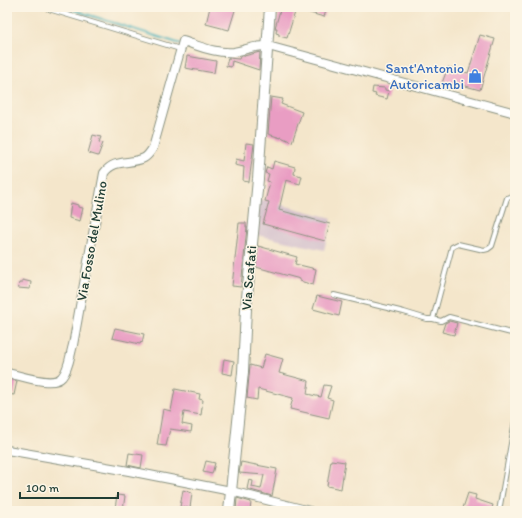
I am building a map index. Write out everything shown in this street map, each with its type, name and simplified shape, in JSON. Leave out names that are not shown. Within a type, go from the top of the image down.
[{"type":"street","name":"Via Scafati","points":[[229,511],[243,372],[246,309],[270,7]]},
{"type":"street","points":[[181,45],[218,52],[234,52],[258,45],[268,46],[515,114]]},
{"type":"street","name":"Via Fosso del Mulino","points":[[7,373],[48,382],[56,381],[61,378],[66,370],[73,345],[104,173],[108,167],[114,164],[144,158],[149,154],[181,45]]},
{"type":"street","points":[[7,450],[129,471],[231,491],[310,511]]},
{"type":"lane","points":[[42,7],[181,45]]},
{"type":"lane","points":[[433,319],[452,248],[458,244],[484,250],[492,246],[507,198],[511,196],[515,198]]},
{"type":"lane","points":[[334,295],[404,312],[426,319],[441,321],[449,316],[515,334]]},
{"type":"lane","points":[[498,511],[515,421]]},
{"type":"shaded area","points":[[259,199],[332,218],[324,250],[257,235]]},
{"type":"building","points":[[210,7],[236,7],[229,30],[206,24]]},
{"type":"building","points":[[281,7],[311,7],[326,11],[324,17],[296,9],[287,38],[279,36],[279,34],[276,33],[277,28],[275,28]]},
{"type":"building","points":[[480,35],[495,39],[480,90],[458,84],[458,87],[442,83],[448,67],[468,73]]},
{"type":"building","points":[[260,52],[259,70],[232,61],[231,67],[226,66],[228,58],[239,59],[240,57]]},
{"type":"building","points":[[187,56],[216,61],[214,73],[185,68]]},
{"type":"building","points":[[373,87],[385,88],[385,90],[389,91],[387,99],[375,96],[376,94],[372,93]]},
{"type":"building","points":[[271,97],[283,99],[281,104],[302,112],[292,142],[281,137],[268,134]]},
{"type":"building","points":[[93,135],[101,137],[99,142],[103,143],[98,156],[88,153]]},
{"type":"building","points":[[246,143],[254,144],[249,182],[243,181],[244,167],[235,165],[236,159],[244,161]]},
{"type":"building","points":[[274,161],[295,167],[294,174],[302,176],[300,184],[286,180],[279,210],[330,224],[325,241],[263,224],[269,202],[265,201],[270,182],[267,181],[269,174],[265,173],[267,167],[272,169]]},
{"type":"building","points":[[71,203],[83,208],[80,221],[69,218]]},
{"type":"building","points":[[239,223],[246,223],[247,227],[241,287],[232,286]]},
{"type":"building","points":[[258,246],[297,257],[295,264],[316,269],[313,285],[300,281],[300,279],[256,267]]},
{"type":"building","points":[[22,280],[31,282],[30,289],[18,288],[19,283],[22,283]]},
{"type":"building","points":[[317,296],[342,302],[339,316],[313,309]]},
{"type":"building","points":[[449,321],[457,323],[454,335],[442,332],[445,323]]},
{"type":"building","points":[[115,328],[144,334],[142,343],[141,342],[140,344],[112,338]]},
{"type":"building","points":[[265,354],[283,359],[279,373],[309,381],[307,394],[321,397],[324,385],[331,386],[327,398],[333,400],[329,418],[290,409],[293,398],[258,389],[257,400],[247,398],[250,365],[261,368]]},
{"type":"building","points":[[224,359],[234,361],[232,375],[222,373]]},
{"type":"building","points":[[7,379],[17,381],[14,395],[7,394]]},
{"type":"building","points":[[175,389],[200,394],[199,399],[203,400],[201,415],[184,412],[182,424],[192,426],[191,432],[170,429],[166,446],[157,445],[163,409],[171,411]]},
{"type":"building","points":[[129,453],[143,455],[141,468],[127,465]]},
{"type":"building","points":[[331,460],[345,462],[341,489],[327,486]]},
{"type":"building","points":[[206,461],[215,463],[212,474],[203,472]]},
{"type":"building","points":[[241,462],[277,469],[272,496],[247,489],[249,480],[253,481],[252,487],[261,489],[264,475],[239,473]]},
{"type":"building","points":[[183,490],[192,493],[190,508],[180,507]]},
{"type":"building","points":[[468,493],[476,495],[475,499],[493,505],[491,511],[462,511]]},
{"type":"building","points":[[117,495],[125,496],[123,510],[115,509]]},
{"type":"building","points":[[237,498],[251,502],[250,511],[236,511]]},
{"type":"waterway","points":[[64,7],[181,44]]},
{"type":"place","name":"Sant'Antonio Autoricambi","points":[[475,76]]}]
